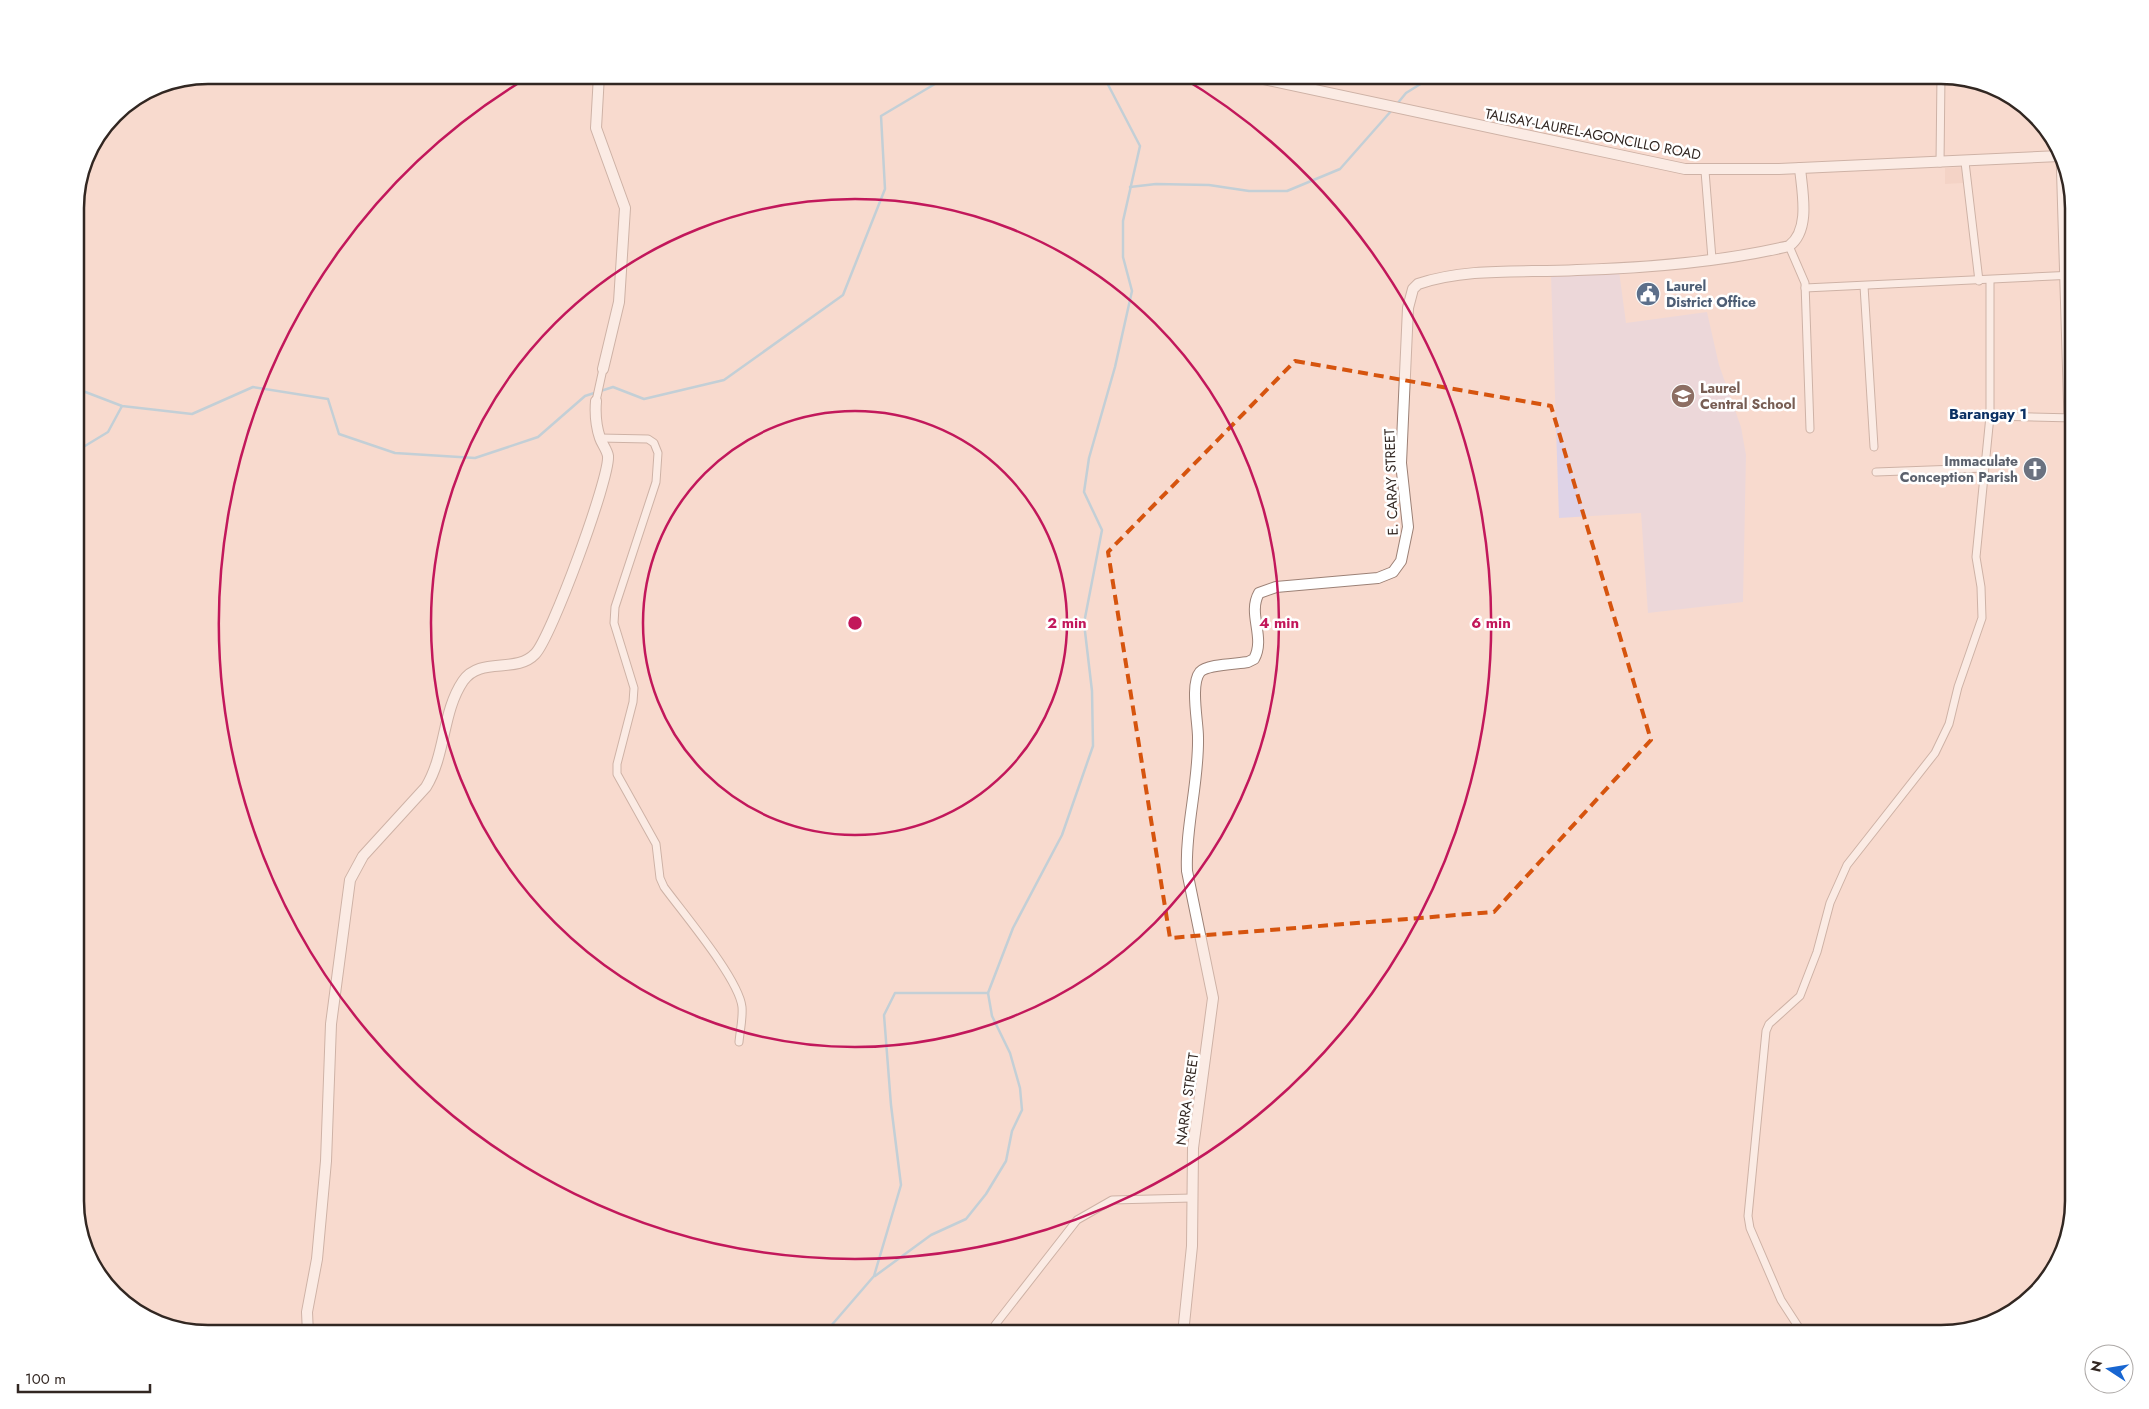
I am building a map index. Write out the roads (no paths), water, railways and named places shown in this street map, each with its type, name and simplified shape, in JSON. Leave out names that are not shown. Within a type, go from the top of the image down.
[{"type":"street","points":[[308,1325],[307,1312],[319,1240],[326,1161],[330,1024],[350,880],[363,856],[426,788],[433,776],[454,698],[464,679],[476,669],[524,663],[534,656],[543,645],[560,607],[598,498],[608,456],[600,438],[595,414],[596,401],[619,302],[625,208],[596,128],[598,84]]},
{"type":"street","name":"TALISAY-LAUREL-AGONCILLO ROAD","points":[[1286,84],[1676,167],[1705,170],[1940,163],[2054,156]]},
{"type":"street","points":[[1940,163],[1941,84]]},
{"type":"street","points":[[1965,162],[1979,281]]},
{"type":"street","points":[[1705,170],[1712,259],[1789,246],[1797,238],[1803,220],[1800,168]]},
{"type":"street","points":[[2060,174],[2065,312]]},
{"type":"street","points":[[1789,246],[1798,262],[1805,288],[1810,429]]},
{"type":"street","name":"E. CARAY STREET","points":[[1187,871],[1187,842],[1194,799],[1198,750],[1195,687],[1200,672],[1208,668],[1248,662],[1254,659],[1260,643],[1254,609],[1259,593],[1276,587],[1378,578],[1393,572],[1401,561],[1408,527],[1401,463],[1408,308],[1413,289],[1418,284],[1428,281],[1467,275],[1579,270],[1712,259]]},
{"type":"street","points":[[1805,288],[2063,276]]},
{"type":"street","points":[[1797,1325],[1781,1300],[1750,1228],[1748,1216],[1766,1031],[1769,1024],[1800,996],[1817,952],[1830,903],[1847,865],[1935,753],[1948,724],[1958,687],[1982,618],[1981,587],[1976,557],[1990,416],[1990,280]]},
{"type":"street","points":[[1864,286],[1874,447]]},
{"type":"street","points":[[1990,416],[2065,418]]},
{"type":"street","points":[[600,438],[648,439],[654,443],[658,453],[656,482],[615,607],[614,623],[634,688],[633,702],[617,764],[618,774],[656,844],[660,878],[664,887],[714,955],[738,993],[742,1008],[739,1042]]},
{"type":"street","points":[[1876,472],[1984,468]]},
{"type":"street","name":"NARRA STREET","points":[[1184,1325],[1188,1294],[1193,1148],[1213,998],[1187,871]]},
{"type":"street","points":[[995,1325],[1077,1220],[1112,1200],[1192,1198]]},
{"type":"waterway","points":[[84,391],[122,406],[192,414],[253,387],[328,399],[339,434],[395,453],[475,458],[538,437],[585,396],[613,387],[644,399],[724,380],[843,295],[885,189],[881,116],[935,84]]},
{"type":"waterway","points":[[832,1325],[874,1276],[901,1185],[891,1105],[884,1015],[895,993],[988,993],[1013,928],[1062,835],[1093,746],[1092,691],[1084,623],[1102,530],[1084,492],[1089,458],[1115,367],[1132,291],[1123,257],[1123,221],[1140,146],[1108,84]]},
{"type":"waterway","points":[[1397,104],[1406,93],[1420,84]]},
{"type":"waterway","points":[[1130,187],[1156,184],[1209,185],[1249,191],[1287,191],[1340,169],[1392,110]]},
{"type":"waterway","points":[[84,447],[108,432],[122,406]]},
{"type":"waterway","points":[[875,1276],[931,1235],[966,1219],[986,1194],[1006,1161],[1012,1131],[1022,1110],[1020,1088],[1010,1053],[992,1016],[988,993]]},
{"type":"place","name":"Laurel District Office","points":[[1648,294]]},
{"type":"place","name":"Laurel Central School","points":[[1683,396]]},
{"type":"place","name":"Immaculate Conception Parish","points":[[2035,469]]},
{"type":"district","name":"Barangay 1","points":[[1988,414]]}]
